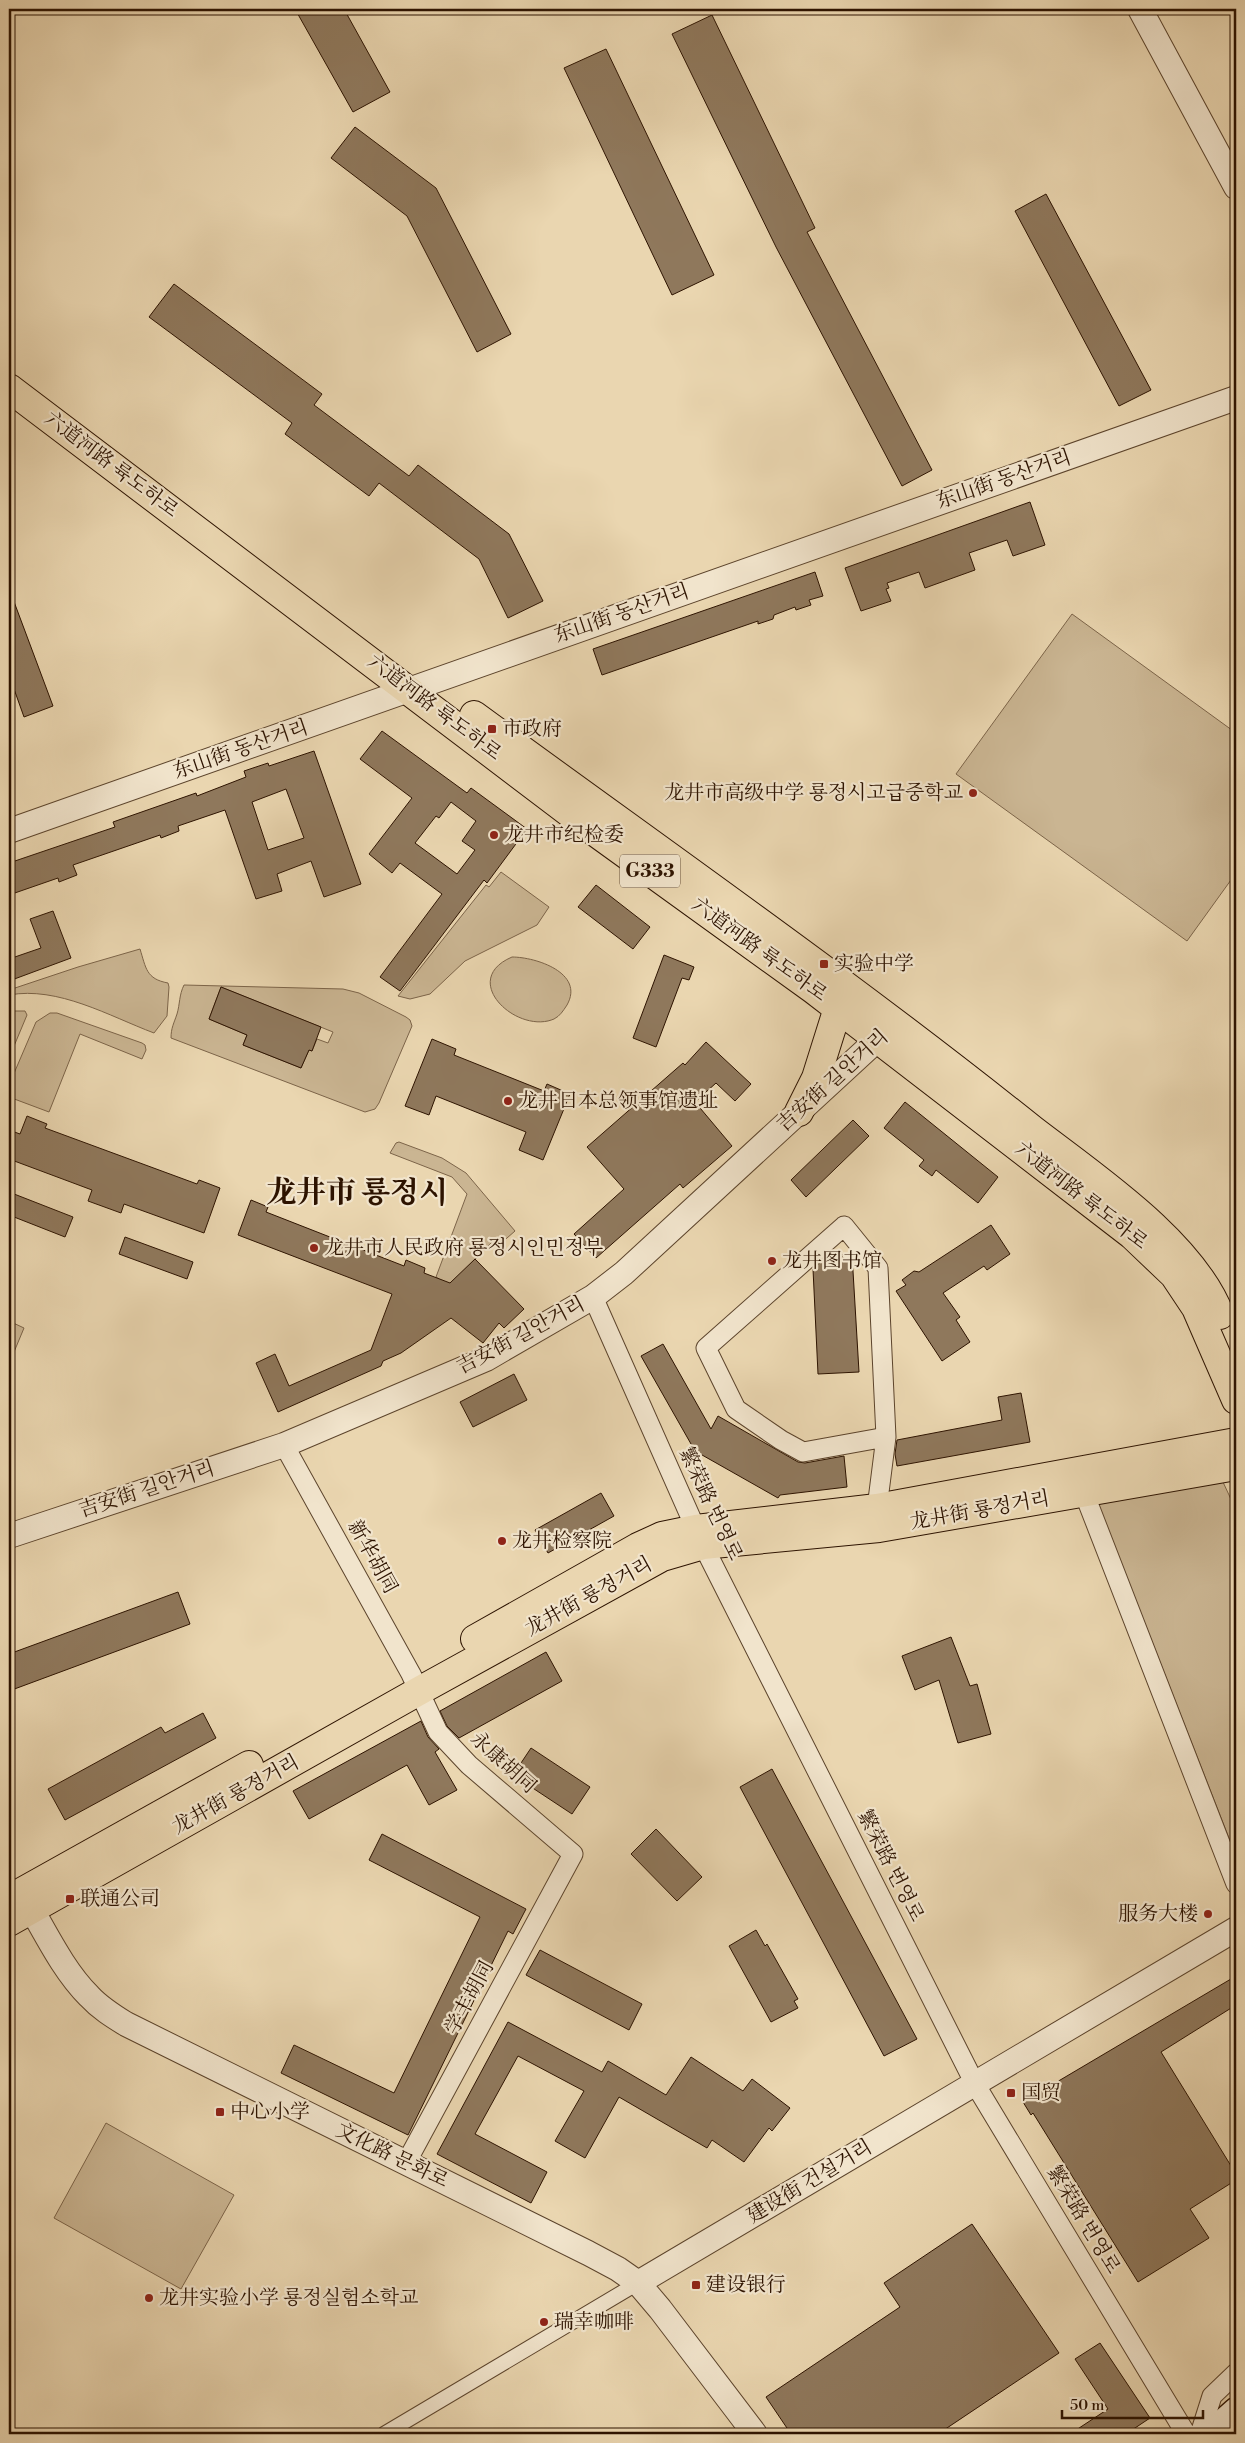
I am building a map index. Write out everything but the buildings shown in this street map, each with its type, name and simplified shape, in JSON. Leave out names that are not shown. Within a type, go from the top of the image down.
[{"type":"main road","name":"六道河路 륙도하로","points":[[9,367],[418,685],[592,829],[838,1008],[887,1031],[1149,1249],[1174,1275],[1196,1308],[1236,1400]]},
{"type":"main road","name":"六道河路 륙도하로","points":[[9,388],[418,685],[887,1031],[1110,1191],[1173,1246],[1198,1276],[1216,1305],[1236,1359]]},
{"type":"main road","points":[[799,1112],[816,1078],[838,1008]]},
{"type":"main road","name":"龙井街 룡정거리","points":[[878,1518],[1236,1442]]},
{"type":"main road","name":"龙井街 룡정거리","points":[[18,1906],[415,1683],[699,1537],[1084,1493],[1236,1466]]},
{"type":"main road","points":[[1210,2434],[1236,2411]]},
{"type":"street","points":[[1140,9],[1236,187]]},
{"type":"street","name":"东山街 동산거리","points":[[9,831],[317,723],[418,685],[1236,398]]},
{"type":"street","name":"吉安街 길안거리","points":[[9,1536],[284,1445],[486,1359],[593,1297],[624,1273],[887,1031]]},
{"type":"street","points":[[878,1518],[886,1437],[878,1268],[844,1226],[706,1348],[736,1409],[781,1440],[803,1452],[886,1437]]},
{"type":"street","name":"繁荣路 번영로","points":[[593,1297],[699,1537],[975,2084],[1186,2434]]},
{"type":"street","name":"新华胡同","points":[[284,1445],[415,1683]]},
{"type":"street","points":[[1084,1493],[1236,1884]]},
{"type":"street","name":"永康胡同","points":[[415,1683],[438,1732],[450,1745],[469,1765],[573,1854]]},
{"type":"street","name":"学丰胡同","points":[[406,2163],[573,1854]]},
{"type":"street","name":"文化路 문화로","points":[[18,1906],[70,1974],[103,2010],[154,2040],[603,2261],[638,2283],[660,2309],[747,2432]]},
{"type":"street","name":"建设街 건설거리","points":[[384,2434],[1236,1928]]},
{"type":"street","points":[[1200,2434],[1212,2396],[1236,2373]]},
{"type":"shaded area","points":[[1072,614],[1236,733],[1236,873],[1187,941],[956,774]]},
{"type":"shaded area","points":[[501,872],[549,907],[537,925],[465,961],[430,994],[410,999],[398,996],[486,885],[489,887]]},
{"type":"shaded area","points":[[140,949],[148,972],[155,979],[168,983],[169,987],[167,1016],[154,1033],[83,1004],[65,999],[27,993],[9,995],[9,990]]},
{"type":"shaded area","points":[[512,957],[545,964],[564,976],[569,984],[571,994],[567,1005],[554,1019],[539,1022],[524,1019],[510,1012],[499,1003],[492,991],[491,979],[497,967]]},
{"type":"shaded area","points":[[184,985],[343,989],[359,993],[406,1017],[410,1020],[412,1026],[379,1103],[375,1109],[365,1112],[171,1038]],"holes":[[[221,987],[333,1032],[328,1043],[317,1039],[312,1051],[309,1050],[301,1068],[243,1045],[247,1035],[209,1019]]]},
{"type":"shaded area","points":[[9,1011],[25,1011],[27,1015],[9,1058]]},
{"type":"shaded area","points":[[50,1013],[57,1013],[142,1043],[145,1045],[146,1050],[142,1059],[80,1034],[49,1112],[9,1097],[9,1085],[36,1022]]},
{"type":"shaded area","points":[[399,1142],[442,1158],[466,1173],[515,1231],[499,1245],[491,1243],[449,1286],[436,1277],[467,1194],[452,1177],[390,1153],[396,1143]]},
{"type":"shaded area","points":[[9,1321],[24,1328],[9,1364]]},
{"type":"shaded area","points":[[1216,1467],[1236,1510],[1236,1856],[1096,1499]]},
{"type":"shaded area","points":[[106,2123],[234,2195],[181,2289],[54,2218]]},
{"type":"place","name":"市政府","points":[[492,729]]},
{"type":"place","name":"龙井市高级中学 룡정시고급중학교","points":[[973,793]]},
{"type":"place","name":"龙井市纪检委","points":[[494,835]]},
{"type":"place","name":"实验中学","points":[[824,964]]},
{"type":"place","name":"龙井日本总领事馆遗址","points":[[508,1101]]},
{"type":"place","name":"龙井市人民政府 룡정시인민정부","points":[[314,1248]]},
{"type":"place","name":"龙井图书馆","points":[[772,1261]]},
{"type":"place","name":"龙井检察院","points":[[502,1541]]},
{"type":"place","name":"联通公司","points":[[70,1899]]},
{"type":"place","name":"服务大楼","points":[[1208,1914]]},
{"type":"place","name":"国贸","points":[[1011,2093]]},
{"type":"place","name":"中心小学","points":[[220,2112]]},
{"type":"place","name":"建设银行","points":[[696,2285]]},
{"type":"place","name":"龙井实验小学 룡정실험소학교","points":[[149,2298]]},
{"type":"place","name":"瑞幸咖啡","points":[[544,2322]]},
{"type":"district","name":"龙井市 룡정시","points":[[357,1193]]}]
